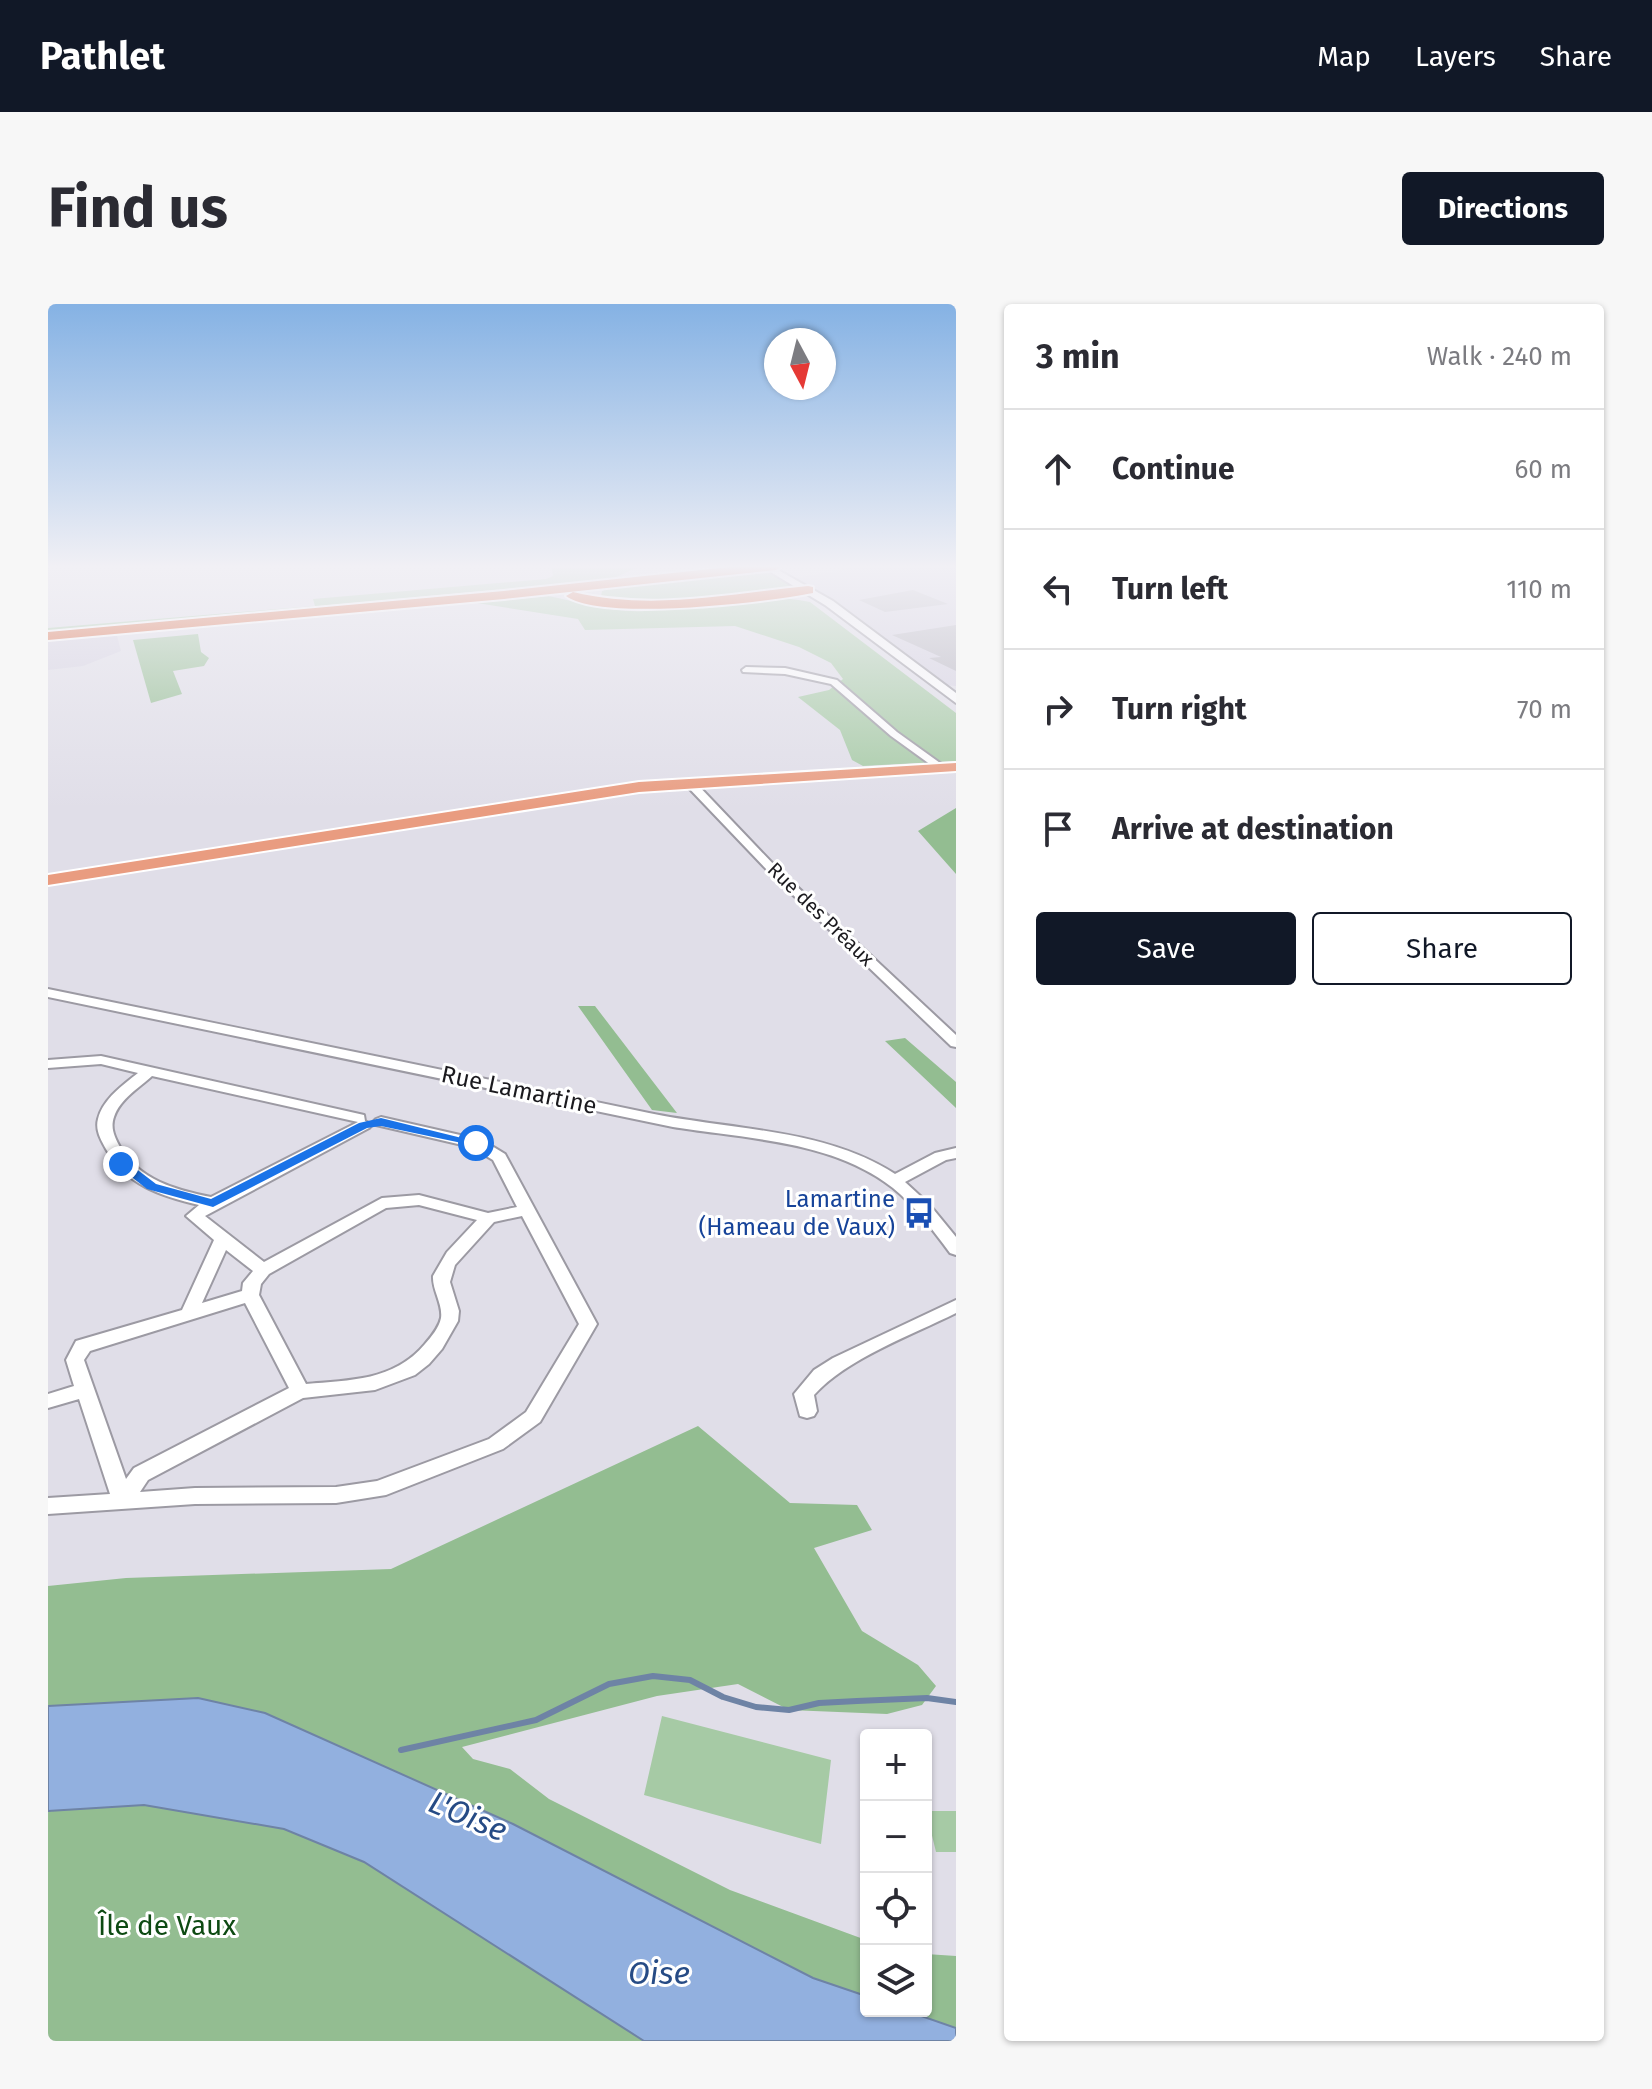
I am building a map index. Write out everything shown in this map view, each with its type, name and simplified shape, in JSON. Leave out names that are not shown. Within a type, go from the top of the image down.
[{"type":"main road","points":[[48,880],[689,782],[951,767]]},
{"type":"street","points":[[887,647],[956,699]]},
{"type":"street","points":[[746,670],[785,671],[834,682],[894,734],[951,767]]},
{"type":"street","name":"Rue des Préaux","points":[[689,782],[773,870],[956,1043]]},
{"type":"street","name":"Rue Lamartine","points":[[48,993],[668,1122],[793,1140],[855,1160],[896,1180],[920,1201],[956,1249]]},
{"type":"street","points":[[48,1064],[91,1059],[150,1070],[368,1122],[476,1143],[493,1151],[588,1324],[533,1417],[496,1444],[379,1489],[336,1495],[123,1500],[48,1506]]},
{"type":"street","points":[[150,1070],[112,1106],[105,1118],[105,1131],[115,1154],[121,1164],[152,1187],[213,1203]]},
{"type":"street","points":[[263,1270],[194,1216],[213,1203],[368,1122]]},
{"type":"street","points":[[896,1180],[941,1156],[956,1153]]},
{"type":"street","points":[[300,1391],[250,1295],[252,1283],[263,1270],[382,1203],[419,1200],[488,1218],[528,1210]]},
{"type":"street","points":[[123,1500],[141,1474],[300,1391],[382,1382],[397,1378],[419,1365],[448,1324],[449,1304],[441,1284],[444,1269],[488,1218]]},
{"type":"street","points":[[189,1313],[223,1239]]},
{"type":"street","points":[[123,1500],[75,1360],[83,1346],[250,1295]]},
{"type":"street","points":[[807,1411],[804,1394],[821,1375],[956,1306]]},
{"type":"street","points":[[48,1401],[86,1390]]},
{"type":"shaded area","points":[[48,647],[120,647],[121,651],[83,666],[48,670]]},
{"type":"shaded area","points":[[894,647],[956,647],[956,686],[944,685]]},
{"type":"green space","points":[[135,647],[200,647],[201,652],[209,658],[204,666],[173,671],[182,694],[151,703]]},
{"type":"green space","points":[[799,647],[869,647],[956,713],[956,761],[863,766],[852,760],[840,730],[798,697],[829,690],[843,679],[831,663]]},
{"type":"green space","points":[[956,808],[956,874],[918,831]]},
{"type":"green space","points":[[578,1006],[595,1006],[677,1113],[652,1110]]},
{"type":"green space","points":[[905,1038],[956,1082],[956,1108],[885,1041]]},
{"type":"green space","points":[[698,1426],[790,1503],[857,1505],[872,1530],[814,1548],[862,1631],[918,1665],[936,1686],[922,1705],[887,1714],[789,1710],[738,1684],[657,1696],[462,1747],[473,1759],[510,1769],[549,1799],[730,1890],[860,1938],[860,1994],[813,1978],[513,1824],[265,1713],[198,1698],[48,1706],[48,1586],[126,1578],[391,1569]]},
{"type":"green space","points":[[662,1716],[831,1760],[821,1844],[644,1795]]},
{"type":"green space","name":"Île de Vaux","points":[[144,1805],[284,1829],[364,1862],[644,2041],[48,2041],[48,1811]]},
{"type":"green space","points":[[932,1811],[956,1811],[956,1852],[936,1852]]},
{"type":"green space","points":[[932,1954],[956,1956],[956,2028],[924,2017],[932,2017]]},
{"type":"water","name":"Oise","points":[[198,1698],[265,1713],[513,1824],[813,1978],[860,1994],[860,2017],[924,2017],[956,2028],[956,2041],[644,2041],[364,1862],[284,1829],[144,1805],[48,1811],[48,1706]]},
{"type":"building","points":[[919,647],[956,647],[956,671],[929,658],[941,657]]},
{"type":"waterway","points":[[401,1750],[536,1720],[609,1684],[653,1676],[690,1680],[723,1697],[756,1707],[789,1710],[819,1703],[857,1701],[927,1698],[956,1702]]},
{"type":"place","name":"Lamartine (Hameau de Vaux)","points":[[919,1213]]},
{"type":"route","points":[[121,1164],[152,1187],[213,1203],[364,1125],[381,1122],[476,1143]]},
{"type":"water label","name":"L'Oise","points":[[468,1816]]}]
